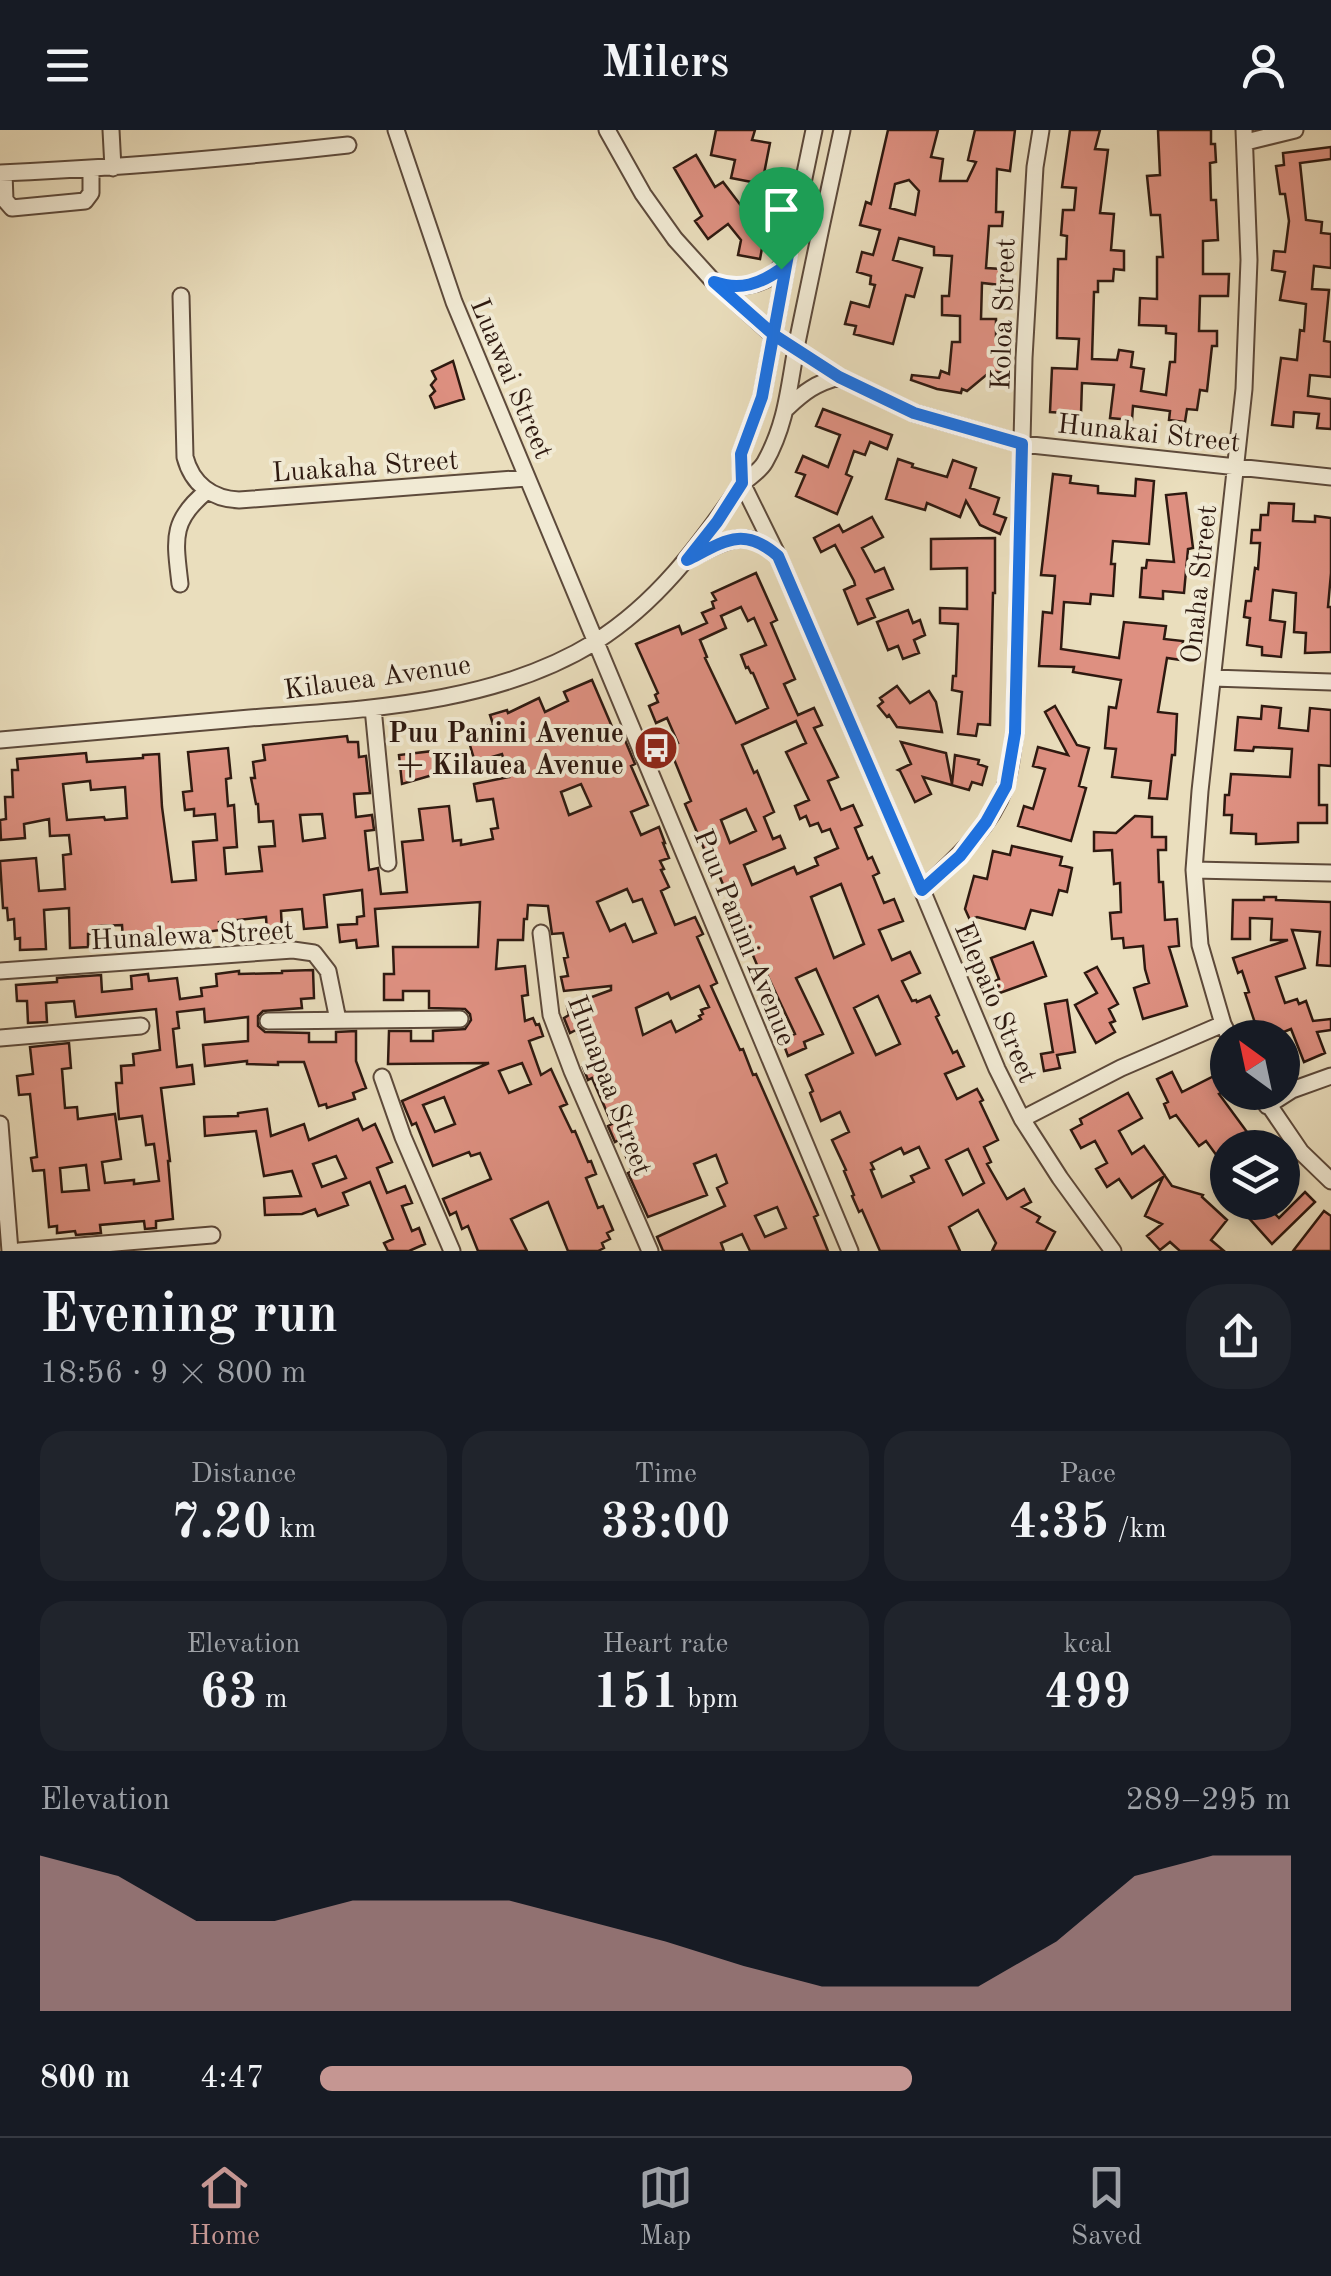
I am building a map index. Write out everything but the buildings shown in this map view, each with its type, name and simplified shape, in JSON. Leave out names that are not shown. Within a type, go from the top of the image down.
[{"type":"street","points":[[111,130],[113,168]]},
{"type":"street","name":"Luawai Street","points":[[396,130],[454,302],[594,642]]},
{"type":"street","name":"Hunakai Street","points":[[607,130],[674,239],[714,282],[795,350],[839,377],[914,413],[1022,444],[1331,477]]},
{"type":"street","name":"Kilauea Avenue","points":[[742,483],[741,454],[762,397],[814,130]]},
{"type":"street","name":"Kilauea Avenue","points":[[0,740],[373,708],[446,696],[502,683],[554,662],[594,642],[650,602],[717,522],[742,483],[764,466],[787,408],[795,350],[842,130]]},
{"type":"street","name":"Koloa Street","points":[[922,890],[960,856],[986,822],[1006,786],[1015,733],[1028,267],[1041,130]]},
{"type":"street","points":[[1245,136],[1295,130]]},
{"type":"street","name":"Onaha Street","points":[[1223,1020],[1200,945],[1194,870],[1244,389],[1248,278],[1245,136]]},
{"type":"street","points":[[91,169],[91,192],[85,201],[12,208],[6,200],[2,173],[113,168],[348,145]]},
{"type":"street","points":[[714,282],[740,287],[756,284],[781,269],[788,255]]},
{"type":"street","points":[[180,584],[178,523],[191,504],[208,491],[195,480],[185,457],[181,296]]},
{"type":"street","points":[[787,408],[807,389],[839,377]]},
{"type":"street","name":"Luakaha Street","points":[[208,491],[239,500],[527,478]]},
{"type":"street","name":"Elepaio Street","points":[[742,483],[778,556],[970,1010],[1022,1120],[1114,1251]]},
{"type":"street","points":[[687,560],[730,540],[748,538],[778,556]]},
{"type":"street","name":"Puu Panini Avenue","points":[[594,642],[850,1251]]},
{"type":"street","points":[[1213,678],[1331,682]]},
{"type":"street","points":[[373,708],[388,863]]},
{"type":"street","points":[[1194,870],[1331,873]]},
{"type":"street","name":"Hunapaa Street","points":[[542,933],[551,1015],[650,1251]]},
{"type":"street","name":"Hunalewa Street","points":[[0,971],[293,950],[314,954],[328,971],[338,1020]]},
{"type":"street","points":[[268,1021],[460,1020]]},
{"type":"street","points":[[0,1038],[141,1026]]},
{"type":"street","points":[[1022,1120],[1121,1068],[1210,1037]]},
{"type":"street","points":[[1300,1087],[1331,1076]]},
{"type":"street","points":[[382,1077],[402,1137],[452,1251]]},
{"type":"street","points":[[1271,1110],[1301,1152],[1331,1181]]},
{"type":"street","points":[[0,1124],[10,1251]]},
{"type":"street","points":[[19,1251],[212,1235]]},
{"type":"place","name":"Puu Panini Avenue + Kilauea Avenue","points":[[656,748]]},
{"type":"route","points":[[781,269],[756,284],[740,287],[714,282],[774,335],[839,377],[914,413],[1022,444],[1015,733],[1006,786],[986,822],[960,856],[922,890],[778,556],[748,538],[730,540],[687,560],[742,483],[741,454],[762,397],[774,335],[788,255],[781,269]]}]
